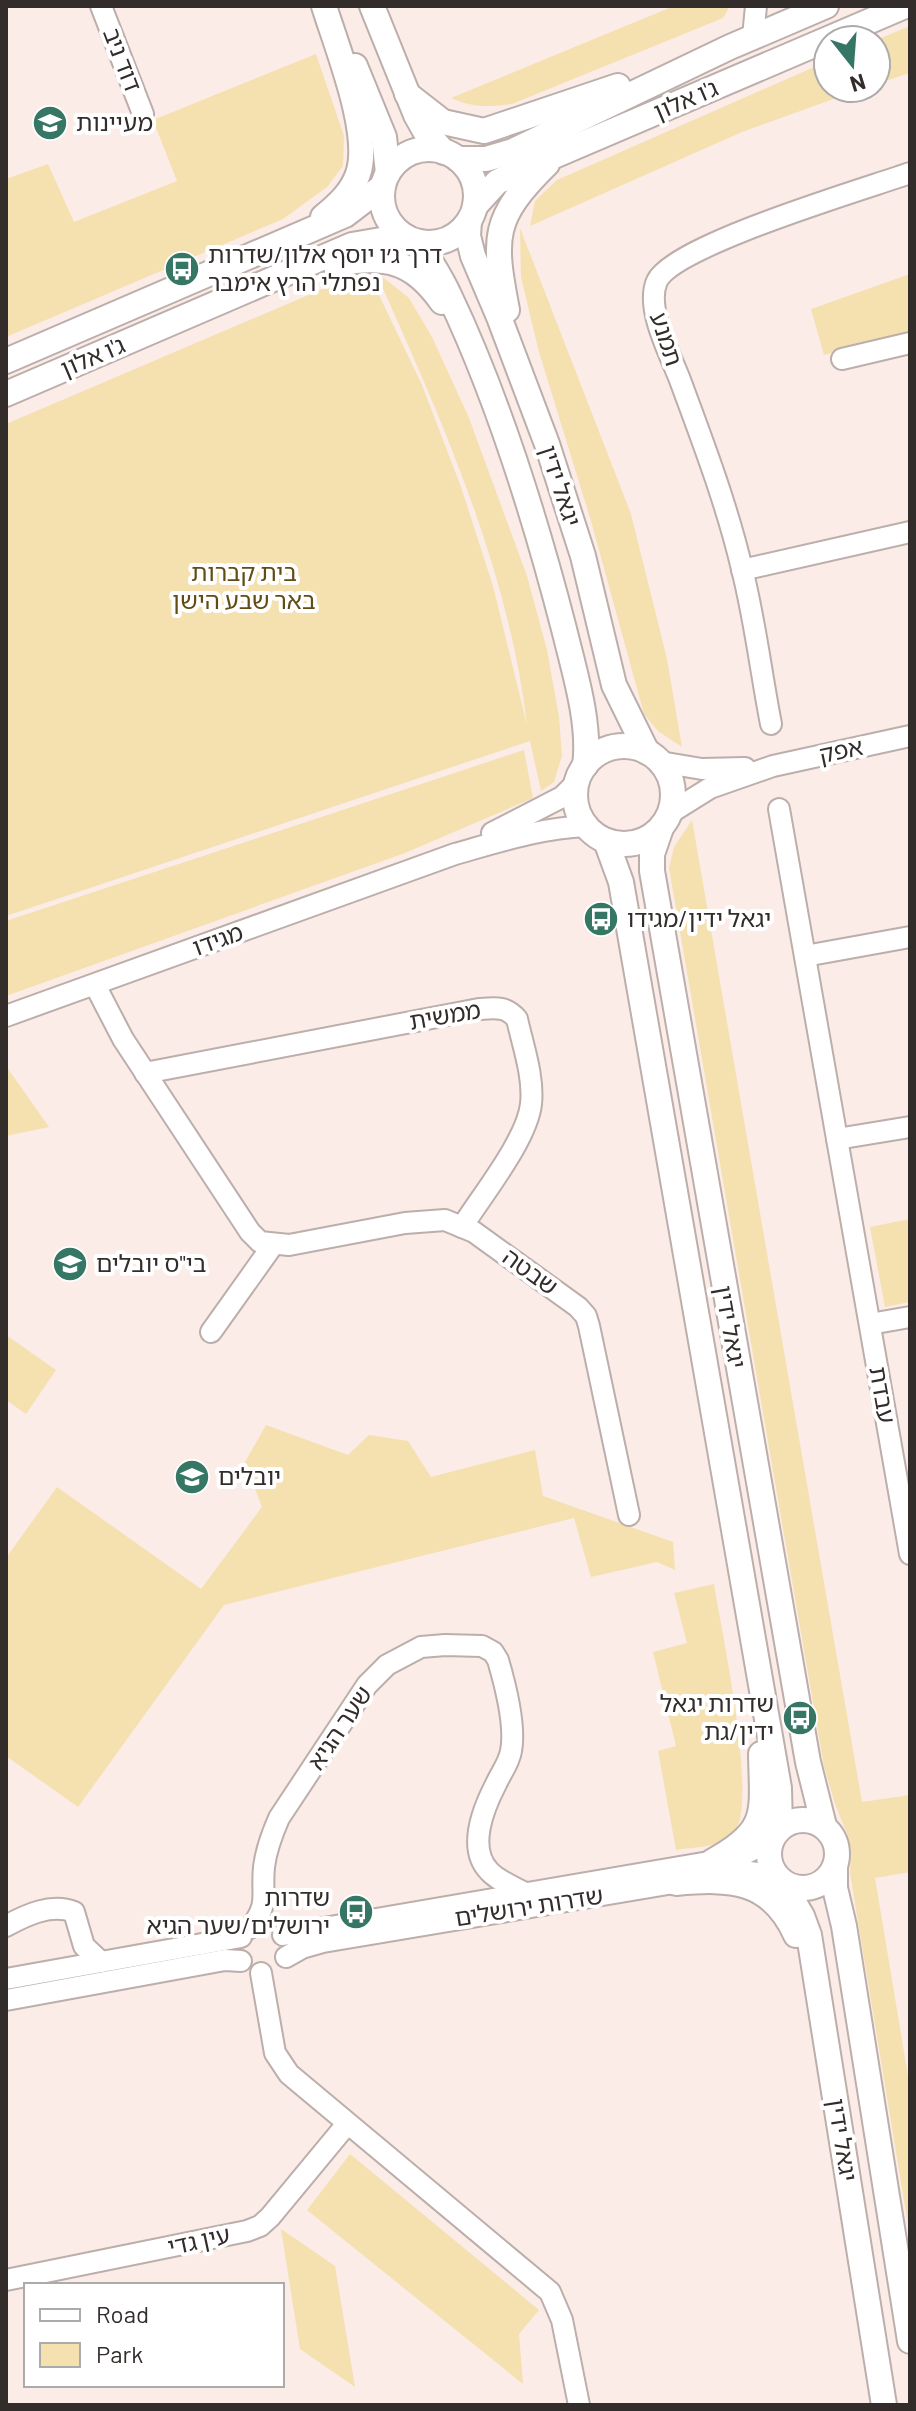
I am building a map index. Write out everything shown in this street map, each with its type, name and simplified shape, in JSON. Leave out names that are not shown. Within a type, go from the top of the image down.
[{"type":"main road","points":[[303,233],[338,205],[352,187],[362,156],[360,127],[324,6]]},
{"type":"main road","points":[[331,6],[384,137],[382,201],[385,215],[393,227],[412,239],[434,243],[448,239],[460,232],[472,213],[473,180],[425,131],[372,6]]},
{"type":"main road","name":"ג'ו אלון","points":[[451,155],[486,159],[513,151],[730,47],[826,6]]},
{"type":"main road","name":"ג'ו אלון","points":[[472,213],[497,182],[905,6]]},
{"type":"main road","points":[[407,94],[443,122],[484,131],[730,47]]},
{"type":"main road","points":[[385,180],[398,161],[412,152],[428,149],[451,155]]},
{"type":"main road","points":[[517,364],[497,258],[499,236],[512,202],[556,155]]},
{"type":"main road","name":"ג'ו אלון","points":[[6,361],[345,215],[385,180]]},
{"type":"main road","name":"יגאל ידין","points":[[472,213],[468,236],[473,256],[547,444],[583,556],[614,685],[654,757]]},
{"type":"main road","name":"ג'ו אלון","points":[[6,394],[352,245],[412,239]]},
{"type":"main road","name":"יגאל ידין","points":[[412,239],[448,292],[513,456],[572,659],[588,749],[581,774]]},
{"type":"main road","points":[[289,272],[371,258],[407,268],[440,299],[473,352]]},
{"type":"main road","points":[[620,747],[654,757],[673,786],[666,820],[650,837],[636,843],[621,844],[606,841],[586,826],[576,805],[581,774],[595,756],[620,747]]},
{"type":"main road","name":"יגאל ידין","points":[[666,820],[652,854],[652,871],[805,1747],[824,1826]]},
{"type":"main road","name":"יגאל ידין","points":[[606,841],[621,882],[779,1788],[776,1834]]},
{"type":"main road","points":[[713,1861],[744,1843],[758,1820],[761,1793],[760,1679]]},
{"type":"main road","points":[[802,1819],[824,1826],[836,1844],[835,1866],[822,1882],[802,1888],[779,1879],[769,1859],[776,1834],[791,1821],[802,1819]]},
{"type":"main road","name":"יגאל ידין","points":[[835,1866],[835,1888],[844,1926],[910,2341]]},
{"type":"main road","name":"יגאל ידין","points":[[779,1879],[802,1916],[809,1935],[884,2405]]},
{"type":"main road","points":[[676,1883],[732,1881],[753,1886],[769,1897],[795,1931],[820,2005]]},
{"type":"street","name":"דוד ניב","points":[[101,6],[143,114]]},
{"type":"street","points":[[753,37],[756,6]]},
{"type":"street","name":"תמנע","points":[[771,724],[742,570],[699,434],[662,335],[653,296],[657,280],[670,266],[704,247],[910,173]]},
{"type":"street","points":[[842,359],[910,343]]},
{"type":"street","points":[[742,570],[910,532]]},
{"type":"street","name":"אפק","points":[[666,820],[710,788],[773,766],[910,736]]},
{"type":"street","name":"אפק","points":[[654,757],[702,769],[773,766]]},
{"type":"street","name":"מגידו","points":[[429,864],[562,797],[581,774]]},
{"type":"street","name":"עבדת","points":[[779,809],[870,1324],[906,1504],[910,1554]]},
{"type":"street","name":"מגידו","points":[[6,1016],[429,864],[521,835],[586,826]]},
{"type":"street","points":[[805,956],[910,937]]},
{"type":"street","points":[[95,985],[123,1039],[250,1232],[260,1242],[273,1245],[211,1332]]},
{"type":"street","name":"ממשית","points":[[145,1073],[479,1009],[500,1007],[510,1011],[517,1019],[532,1085],[528,1121],[462,1227]]},
{"type":"street","points":[[837,1139],[910,1127]]},
{"type":"street","name":"שבטה","points":[[273,1245],[445,1220],[500,1251],[586,1316],[629,1515]]},
{"type":"street","points":[[870,1324],[910,1317]]},
{"type":"street","name":"שער הגיא","points":[[246,1932],[262,1914],[264,1866],[270,1838],[279,1818],[367,1685],[401,1655],[421,1647],[482,1646],[493,1652],[498,1660],[512,1728],[512,1748],[483,1810],[478,1832],[483,1862],[489,1871],[525,1893]]},
{"type":"street","name":"שדרות ירושלים","points":[[283,1935],[738,1857],[776,1834]]},
{"type":"street","name":"שדרות ירושלים","points":[[286,1957],[323,1942],[745,1871],[779,1879]]},
{"type":"street","points":[[6,1926],[38,1912],[66,1909],[74,1912],[84,1946],[101,1962]]},
{"type":"street","points":[[6,1979],[246,1932],[264,1924],[278,1929],[286,1942],[286,1957],[276,1969],[253,1972],[241,1961],[238,1953],[246,1932]]},
{"type":"street","points":[[6,2000],[225,1960],[241,1961]]},
{"type":"street","points":[[261,1973],[271,2039],[289,2074],[550,2292],[558,2304],[579,2405]]},
{"type":"street","name":"עין גדי","points":[[6,2280],[260,2226],[347,2124]]},
{"type":"green space","points":[[674,6],[730,6],[723,18],[512,104],[481,106],[451,98]]},
{"type":"green space","points":[[910,26],[910,73],[892,79],[892,33]]},
{"type":"green space","points":[[316,54],[344,136],[343,166],[327,187],[283,219],[6,337],[6,179],[48,164],[74,222],[177,181],[153,120]]},
{"type":"green space","points":[[812,68],[812,104],[820,104],[742,132],[530,226],[535,201],[557,180]]},
{"type":"green space","points":[[520,228],[631,514],[667,659],[682,747],[658,731],[644,714],[591,521],[539,352],[521,277]]},
{"type":"green space","name":"בית קברות באר שבע הישן","points":[[367,270],[422,385],[461,487],[493,586],[527,725],[505,608],[488,550],[446,436],[375,271],[409,298],[432,337],[469,418],[527,576],[547,650],[559,717],[562,756],[554,782],[541,791],[530,741],[6,916],[6,424]]},
{"type":"green space","points":[[910,274],[910,333],[824,355],[811,309]]},
{"type":"green space","points":[[524,750],[533,798],[405,853],[6,996],[6,921]]},
{"type":"green space","points":[[692,820],[862,1802],[910,1795],[910,1872],[875,1878],[910,2088],[910,2237],[850,1873],[851,1852],[824,1766],[669,868],[674,847]]},
{"type":"green space","points":[[6,1066],[49,1127],[6,1136]]},
{"type":"green space","points":[[910,1219],[910,1302],[885,1307],[870,1227]]},
{"type":"green space","points":[[6,1335],[56,1370],[26,1414],[6,1400]]},
{"type":"green space","points":[[266,1425],[348,1455],[369,1435],[408,1441],[431,1477],[535,1450],[543,1496],[673,1542],[675,1570],[657,1562],[591,1577],[574,1518],[224,1605],[78,1807],[6,1756],[6,1558],[57,1487],[201,1589],[262,1507],[245,1462]]},
{"type":"green space","points":[[714,1584],[741,1752],[741,1815],[734,1833],[722,1842],[676,1850],[658,1751],[676,1746],[653,1652],[687,1643],[674,1593]]},
{"type":"green space","points":[[350,2154],[539,2310],[519,2334],[523,2384],[307,2210]]},
{"type":"green space","points":[[281,2229],[335,2266],[355,2387],[300,2349]]},
{"type":"place","name":"מעיינות","points":[[50,123]]},
{"type":"place","name":"דרך ג׳ו יוסף אלון/שדרות נפתלי הרץ אימבר","points":[[182,269]]},
{"type":"place","name":"יגאל ידין/מגידו","points":[[601,919]]},
{"type":"place","name":"בי\"ס יובלים","points":[[70,1264]]},
{"type":"place","name":"יובלים","points":[[192,1477]]},
{"type":"place","name":"שדרות יגאל ידין/גת","points":[[800,1718]]},
{"type":"place","name":"שדרות ירושלים/שער הגיא","points":[[356,1912]]}]
